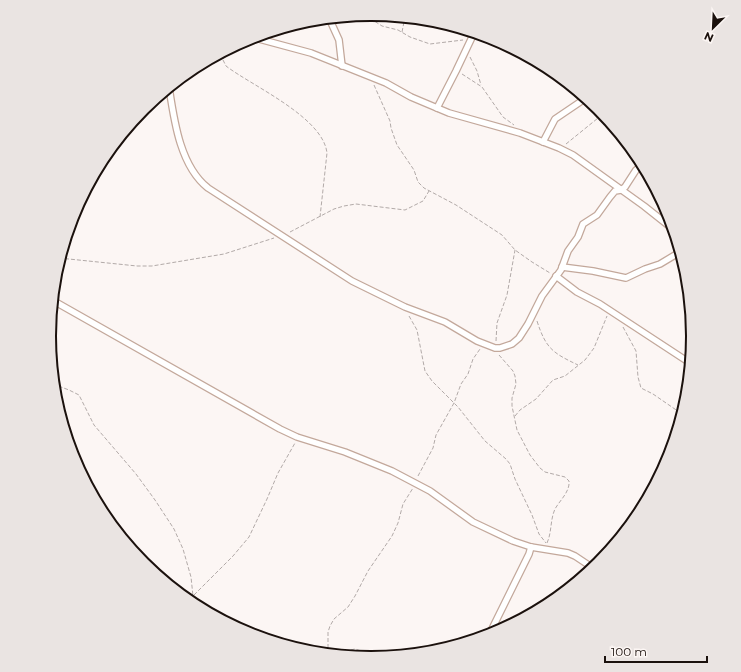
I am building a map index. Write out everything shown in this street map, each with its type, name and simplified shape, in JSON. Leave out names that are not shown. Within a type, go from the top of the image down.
[{"type":"street","points":[[332,24],[339,40],[342,66]]},
{"type":"street","points":[[437,108],[472,38]]},
{"type":"street","points":[[264,40],[295,48],[342,66],[395,87],[411,97],[467,119],[520,133],[559,148],[573,155],[665,222]]},
{"type":"street","points":[[170,93],[175,126],[180,142],[190,164],[203,184],[352,282],[425,315],[445,322],[468,336],[495,348],[503,348],[517,340],[534,313],[542,296],[562,266],[568,251],[578,237],[583,224],[600,213],[614,192],[621,190],[637,169]]},
{"type":"street","points":[[543,142],[555,118],[581,101]]},
{"type":"street","points":[[562,266],[626,278],[649,267],[660,264],[675,255]]},
{"type":"street","points":[[556,276],[577,292],[610,311],[685,360]]},
{"type":"street","points":[[57,303],[280,429],[297,437],[345,452],[392,471],[430,491],[461,514],[513,541],[531,547],[575,556],[587,564]]},
{"type":"street","points":[[493,626],[531,547]]},
{"type":"path","points":[[375,21],[382,26],[432,44],[467,36]]},
{"type":"path","points":[[402,32],[404,23]]},
{"type":"path","points":[[466,51],[477,71],[481,86]]},
{"type":"path","points":[[225,57],[223,60],[226,66],[238,75],[263,88],[286,104],[316,130],[323,139],[328,153],[320,217]]},
{"type":"path","points":[[456,71],[481,86],[501,115],[514,125],[520,133]]},
{"type":"path","points":[[370,77],[390,120],[397,144],[414,170],[418,182],[429,192],[456,205],[497,232],[515,250],[556,276]]},
{"type":"path","points":[[559,148],[570,141],[597,118]]},
{"type":"path","points":[[65,259],[137,266],[152,266],[224,254],[295,230],[334,210],[348,205],[356,204],[404,210],[423,201],[429,192]]},
{"type":"path","points":[[515,250],[507,295],[497,323],[495,348],[513,371],[516,378],[516,384],[511,399],[514,417],[518,432],[536,465],[546,472],[558,474],[565,478],[569,483],[568,490],[556,507],[552,516],[547,544]]},
{"type":"path","points":[[400,304],[417,330],[425,371],[485,441],[510,464],[515,479],[532,515],[538,534],[556,551]]},
{"type":"path","points":[[514,417],[520,410],[536,398],[553,380],[565,376],[585,360],[594,348],[610,311]]},
{"type":"path","points":[[534,313],[539,328],[552,351],[562,358],[578,365]]},
{"type":"path","points":[[622,326],[636,351],[638,377],[641,388],[653,394],[676,410]]},
{"type":"path","points":[[328,648],[328,632],[330,626],[334,619],[348,607],[368,571],[392,536],[398,523],[403,504],[416,483],[420,470],[433,448],[436,435],[454,403],[461,384],[468,374],[473,359],[484,344]]},
{"type":"path","points":[[60,387],[79,396],[94,425],[136,474],[174,529],[183,549],[189,570],[193,596]]},
{"type":"path","points":[[193,596],[233,556],[249,536],[267,500],[278,473],[294,447],[297,437]]}]
